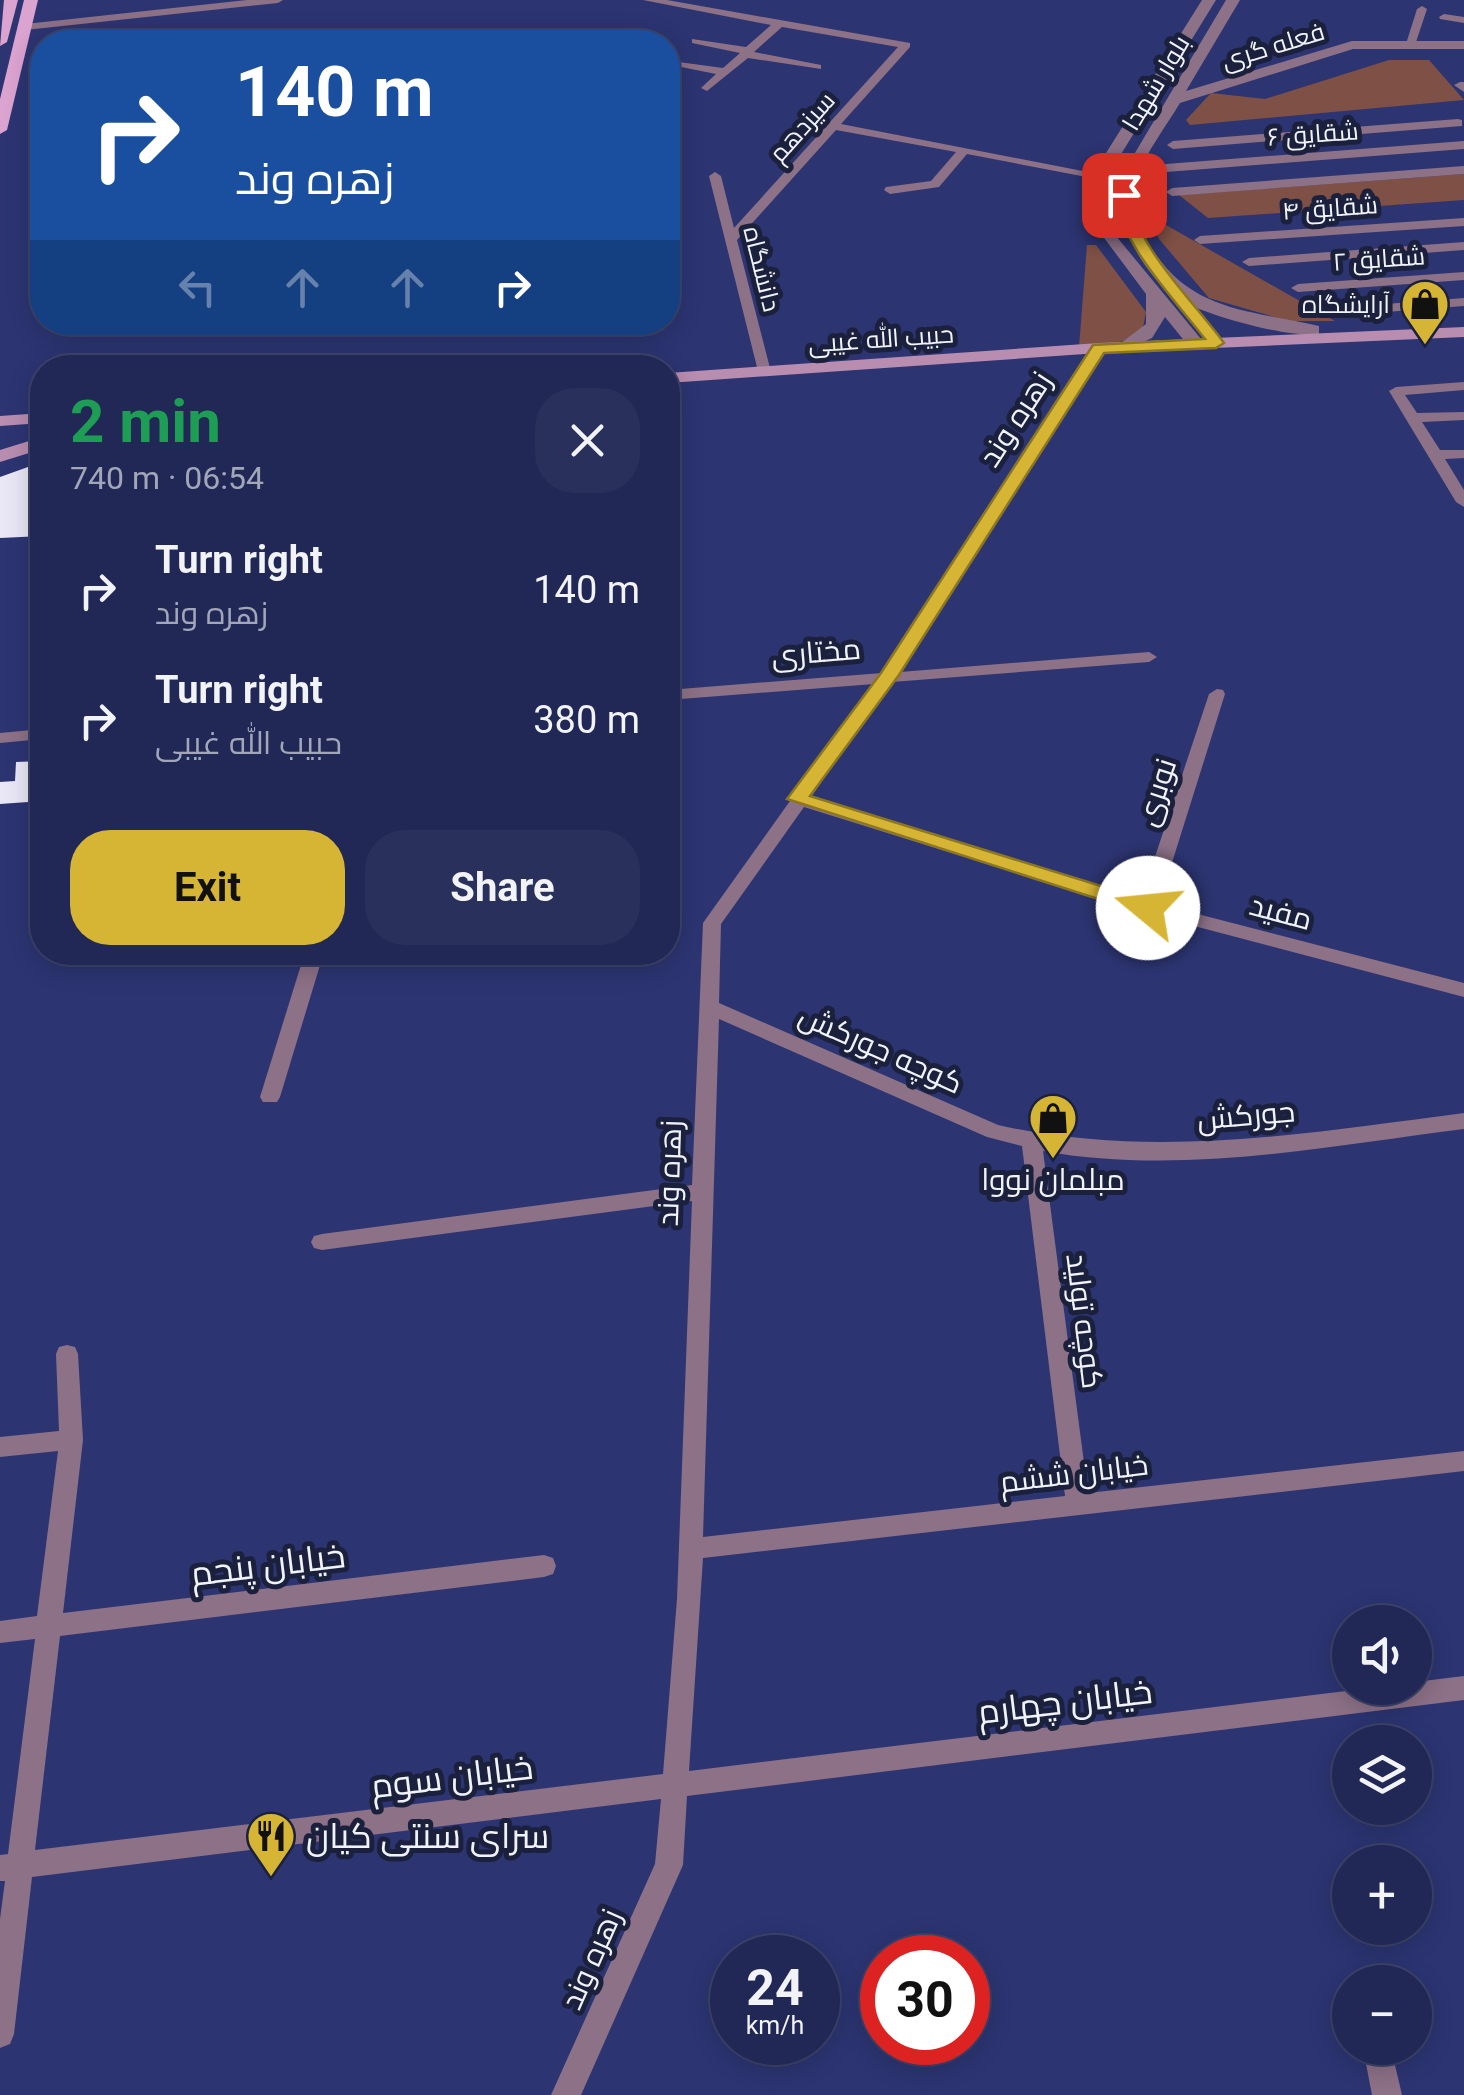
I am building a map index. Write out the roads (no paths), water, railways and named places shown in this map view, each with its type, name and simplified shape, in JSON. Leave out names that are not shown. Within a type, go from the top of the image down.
[{"type":"main road","points":[[1,34],[12,0]]},
{"type":"main road","points":[[0,130],[31,0]]},
{"type":"main road","name":"حبیب الله غیبی","points":[[680,377],[1427,328],[1464,319]]},
{"type":"main road","name":"حبیب الله غیبی","points":[[1098,348],[1314,330],[1427,328],[1464,332]]},
{"type":"main road","points":[[1,426],[30,420]]},
{"type":"main road","points":[[1,426],[30,429]]},
{"type":"main road","points":[[0,456],[30,447]]},
{"type":"main road","points":[[0,465],[30,456]]},
{"type":"street","points":[[25,27],[278,0]]},
{"type":"street","points":[[648,0],[700,4],[780,23]]},
{"type":"street","name":"بلوار شهدا","points":[[1097,175],[1209,0]]},
{"type":"street","name":"بلوار شهدا","points":[[1204,341],[1176,290],[1124,214],[1128,178],[1233,0]]},
{"type":"street","points":[[1410,42],[1422,9]]},
{"type":"street","points":[[1444,17],[1464,20]]},
{"type":"street","points":[[708,88],[780,23]]},
{"type":"street","name":"سیزدهم","points":[[731,239],[906,45],[780,23]]},
{"type":"street","points":[[696,41],[817,67]]},
{"type":"street","name":"فعله گری","points":[[1174,100],[1352,46],[1410,42],[1464,45]]},
{"type":"street","points":[[680,64],[725,72]]},
{"type":"street","points":[[1192,75],[1215,87]]},
{"type":"street","points":[[1149,96],[1174,100]]},
{"type":"street","points":[[1173,146],[1460,120]]},
{"type":"street","points":[[834,126],[1097,175],[1094,202],[1098,219],[1152,287],[1204,341]]},
{"type":"street","name":"شقایق ۶","points":[[1166,168],[1464,146]]},
{"type":"street","points":[[890,190],[935,184],[964,150]]},
{"type":"street","points":[[1172,192],[1464,170]]},
{"type":"street","name":"دانشگاه","points":[[715,176],[764,372]]},
{"type":"street","name":"شقایق ۴","points":[[1200,240],[1464,222]]},
{"type":"street","points":[[1250,262],[1464,246]]},
{"type":"street","name":"شقایق ۲","points":[[1298,288],[1464,276]]},
{"type":"street","points":[[1130,343],[1154,329],[1158,319],[1152,287]]},
{"type":"street","points":[[1176,290],[1247,320],[1314,330]]},
{"type":"street","points":[[1332,312],[1464,302]]},
{"type":"street","name":"زهره وند","points":[[566,2095],[669,1865],[691,1550],[712,922],[889,675],[1098,348]]},
{"type":"street","points":[[1462,495],[1396,389],[1464,386]]},
{"type":"street","points":[[1412,418],[1464,416]]},
{"type":"street","points":[[1435,456],[1464,454]]},
{"type":"street","name":"مختاری","points":[[680,694],[1149,657]]},
{"type":"street","name":"نوبری","points":[[1148,908],[1217,694]]},
{"type":"street","points":[[5,737],[30,735]]},
{"type":"street","name":"مفید","points":[[797,799],[1148,908],[1464,990]]},
{"type":"street","points":[[270,1096],[311,965]]},
{"type":"street","name":"کوچه جورکش","points":[[708,1006],[994,1132],[1032,1144]]},
{"type":"street","name":"جورکش","points":[[1032,1144],[1206,1151],[1464,1121]]},
{"type":"street","name":"کوچه تولید","points":[[1032,1144],[1078,1505]]},
{"type":"street","points":[[322,1242],[701,1192]]},
{"type":"street","points":[[0,2034],[11,1867],[52,1627],[71,1440],[67,1354]]},
{"type":"street","points":[[0,1447],[71,1440]]},
{"type":"street","name":"خیابان ششم","points":[[691,1550],[1464,1461]]},
{"type":"street","name":"خیابان پنجم","points":[[0,1632],[544,1566]]},
{"type":"street","name":"خیابان چهارم","points":[[675,1785],[1464,1688]]},
{"type":"street","name":"خیابان سوم","points":[[11,1867],[675,1785]]},
{"type":"street","points":[[1381,2065],[1387,2095]]},
{"type":"place","name":"آرایشگاه","points":[[1425,346]]},
{"type":"place","name":"مبلمان نووا","points":[[1053,1160]]},
{"type":"place","name":"سرای سنتی کیان","points":[[271,1878]]}]
